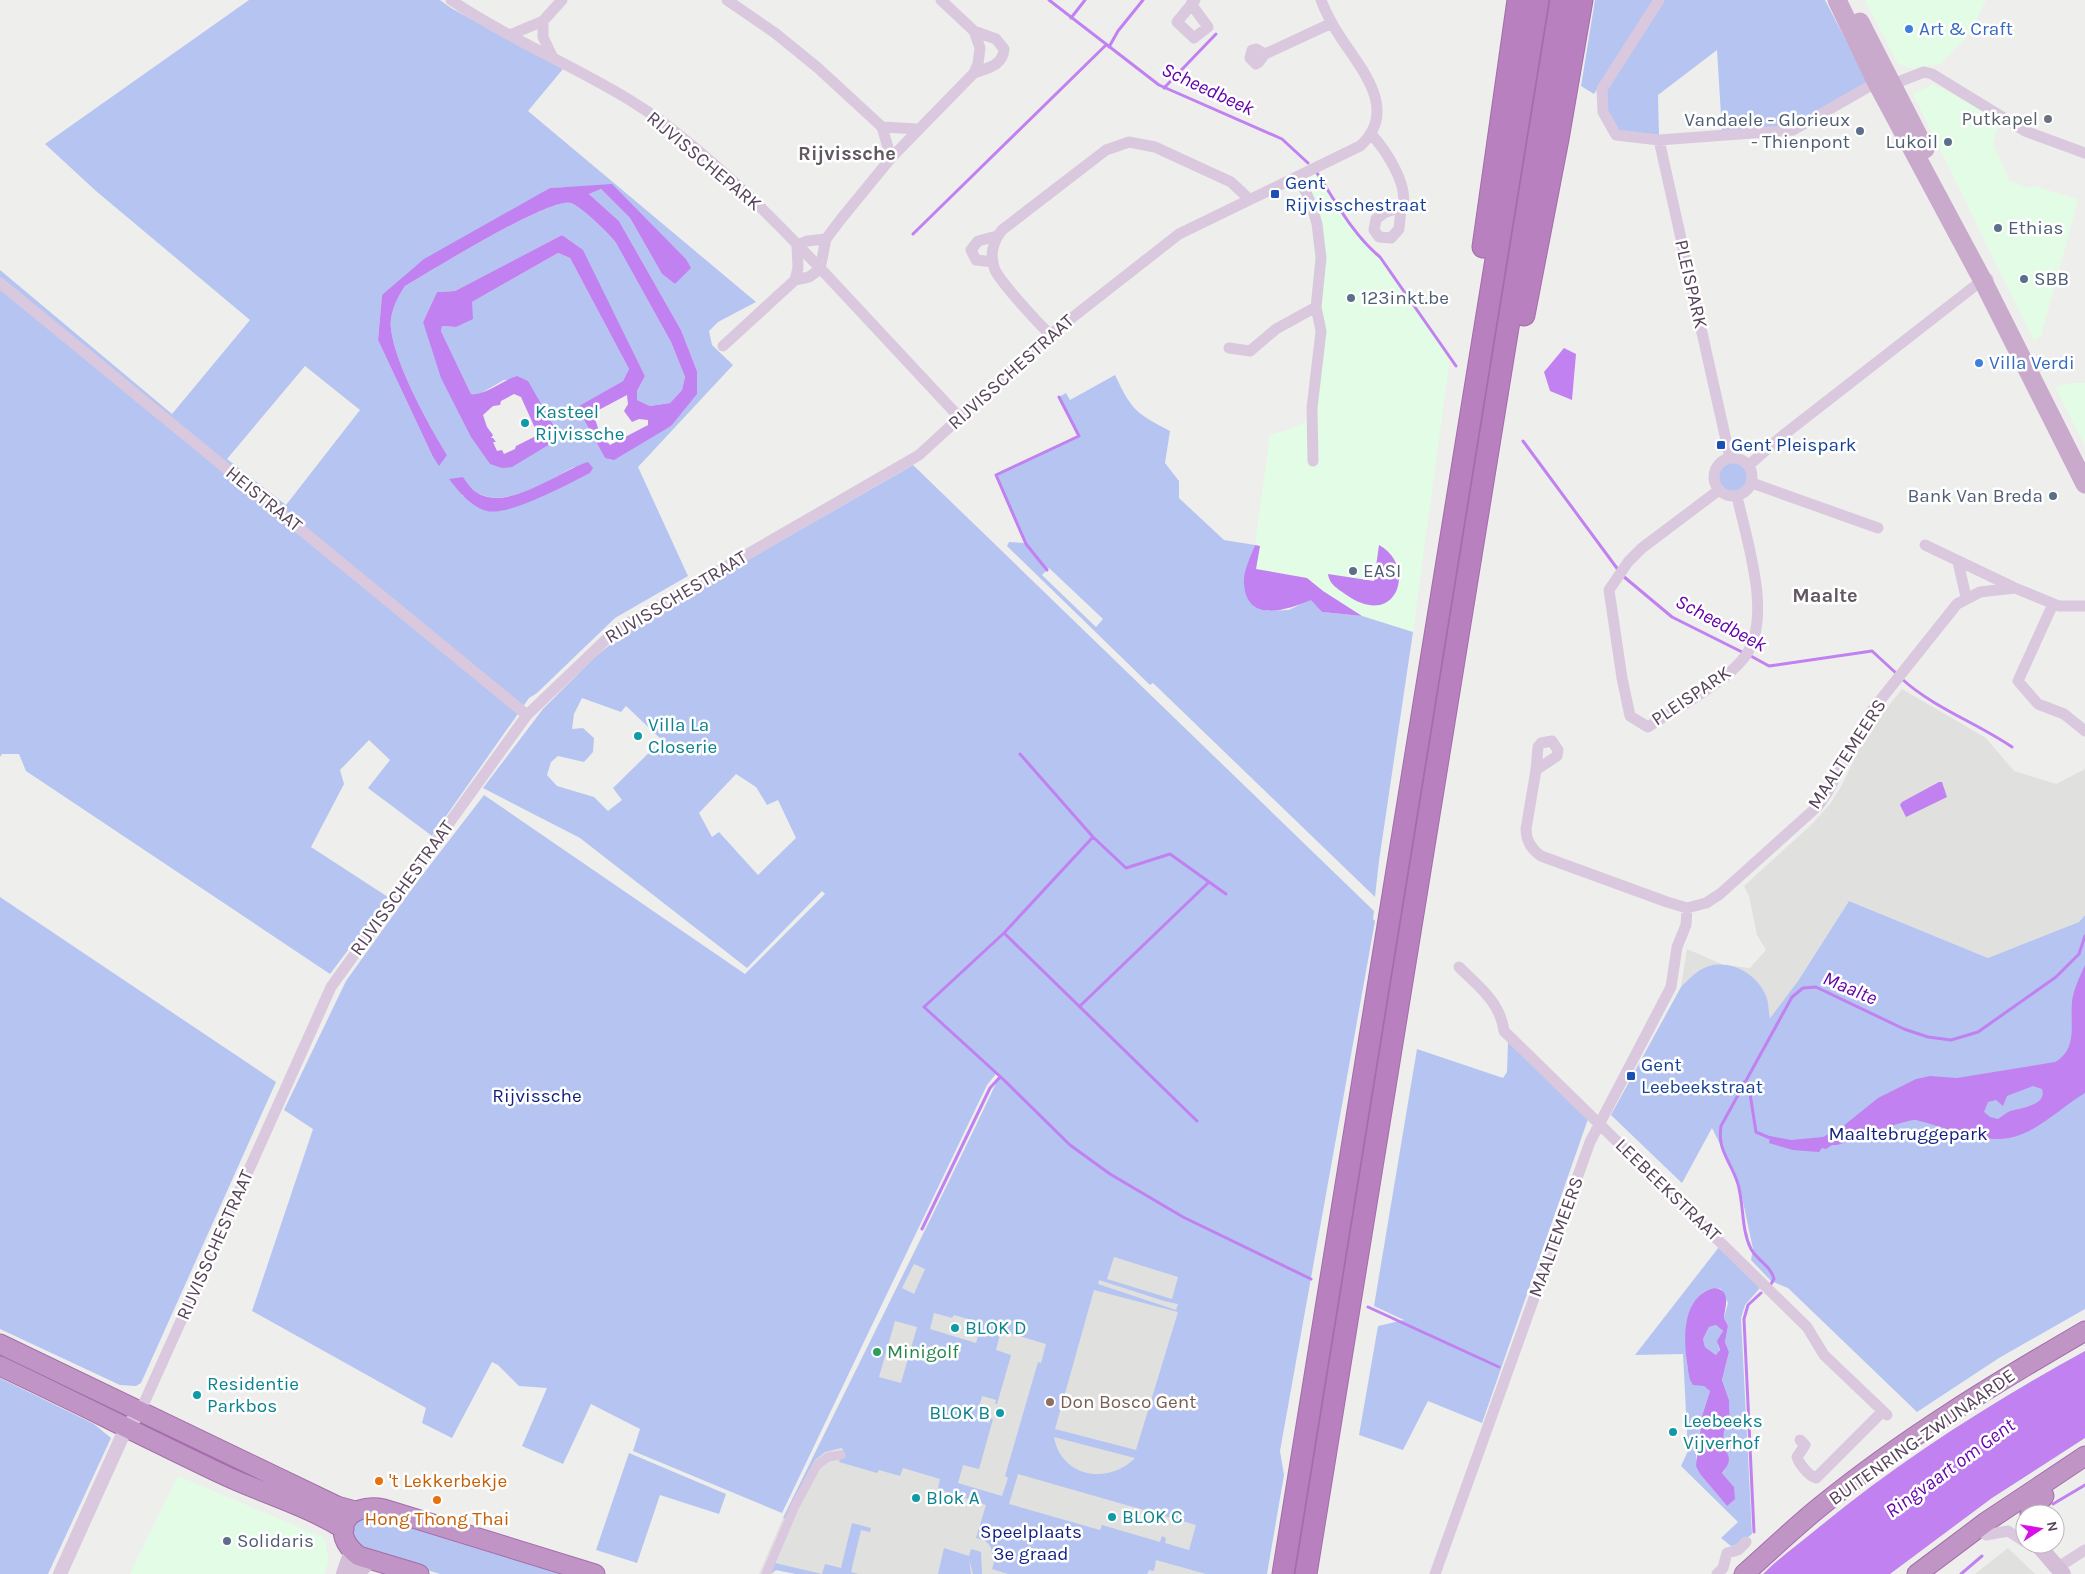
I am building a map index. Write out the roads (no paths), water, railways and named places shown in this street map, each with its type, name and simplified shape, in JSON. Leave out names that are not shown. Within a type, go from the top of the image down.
[{"type":"highway","points":[[1283,1574],[1538,0]]},
{"type":"highway","points":[[1306,1574],[1561,0]]},
{"type":"highway","points":[[1504,351],[1521,330],[1582,0]]},
{"type":"highway","points":[[1575,41],[1598,0]]},
{"type":"highway","points":[[1487,307],[1483,250],[1516,5]]},
{"type":"highway","name":"BUITENRING-ZWIJNAARDE","points":[[1744,1574],[1822,1505],[1901,1446],[2001,1380],[2085,1331]]},
{"type":"highway","points":[[0,1344],[337,1506],[355,1511]]},
{"type":"highway","points":[[0,1366],[126,1428],[238,1481],[280,1497],[344,1529]]},
{"type":"highway","points":[[1917,1574],[1986,1522],[2085,1456]]},
{"type":"highway","points":[[1934,1574],[1986,1535],[2085,1467]]},
{"type":"highway","points":[[2038,1504],[2044,1496]]},
{"type":"highway","points":[[419,1574],[370,1559],[352,1551],[346,1542],[344,1529],[349,1517],[355,1511],[371,1506],[384,1509],[595,1574]]},
{"type":"main road","points":[[1837,0],[1886,85],[2085,465]]},
{"type":"main road","points":[[1849,0],[1886,85]]},
{"type":"main road","points":[[1986,279],[2085,484]]},
{"type":"main road","points":[[344,1574],[352,1551]]},
{"type":"main road","points":[[2041,1554],[2056,1567]]},
{"type":"main road","points":[[357,1574],[370,1559]]},
{"type":"street","name":"RIJVISSCHEPARK","points":[[451,0],[510,35],[552,56],[624,97],[673,130],[730,177],[820,269],[959,417]]},
{"type":"street","points":[[510,35],[543,21],[562,0]]},
{"type":"street","points":[[727,0],[775,33],[818,68],[882,127],[891,158]]},
{"type":"street","points":[[724,346],[795,280],[808,277],[820,269],[826,239],[891,158],[974,72],[980,56],[978,39],[974,31],[941,0]]},
{"type":"street","points":[[1321,0],[1332,24],[1374,90],[1377,108],[1371,134],[1381,144],[1405,190],[1405,202],[1401,209]]},
{"type":"street","points":[[1659,0],[1602,89],[1603,112],[1616,135],[1659,140],[1793,130],[1870,86],[1886,85],[1924,72],[1932,74],[2025,131],[2085,153]]},
{"type":"street","points":[[543,21],[543,36],[552,56]]},
{"type":"street","points":[[1265,54],[1332,24]]},
{"type":"street","points":[[974,31],[996,39],[1004,49],[1004,55],[998,64],[974,72]]},
{"type":"street","points":[[882,127],[918,128]]},
{"type":"street","name":"RIJVISSCHESTRAAT","points":[[140,1412],[331,987],[527,714],[616,630],[919,455],[1050,335],[1179,234],[1360,146],[1371,134]]},
{"type":"street","name":"PLEISPARK","points":[[1659,140],[1730,458]]},
{"type":"street","points":[[1050,335],[999,276],[992,255],[997,236],[1002,230],[1106,150],[1129,142],[1155,147],[1231,182],[1249,199]]},
{"type":"street","points":[[1296,177],[1306,192],[1317,224],[1320,258],[1316,307],[1321,331],[1312,408],[1313,461]]},
{"type":"street","points":[[993,262],[976,260],[972,250],[978,241],[997,236]]},
{"type":"street","points":[[795,280],[798,268],[797,245],[807,241],[826,239]]},
{"type":"street","points":[[1749,465],[1780,437],[1986,279]]},
{"type":"street","name":"HEISTRAAT","points":[[0,283],[527,714]]},
{"type":"street","points":[[1229,348],[1250,350],[1276,329],[1316,307]]},
{"type":"street","points":[[1730,458],[1741,459],[1749,465],[1752,483],[1746,491],[1737,496],[1727,495],[1719,490],[1714,480],[1715,470],[1722,461],[1730,458]]},
{"type":"street","points":[[1752,483],[1878,528]]},
{"type":"street","name":"PLEISPARK","points":[[1719,490],[1642,548],[1620,573],[1609,590],[1622,678],[1630,716],[1648,727],[1717,682],[1748,653],[1755,637],[1758,612],[1756,586],[1737,496]]},
{"type":"street","name":"MAALTEMEERS","points":[[1924,545],[2014,588],[2053,604],[2066,608],[2085,606]]},
{"type":"street","points":[[1958,562],[1966,597]]},
{"type":"street","name":"MAALTEMEERS","points":[[1435,1574],[1598,1123],[1671,988],[1677,947],[1686,925],[1687,908],[1706,903],[1720,894],[1818,806],[1831,786],[1853,741],[1870,713],[1957,604],[1966,597],[1991,590],[2014,588]]},
{"type":"street","points":[[2053,604],[2018,681],[2038,704],[2064,714],[2085,731]]},
{"type":"street","points":[[1536,770],[1526,829],[1526,836],[1534,851],[1550,859],[1687,908]]},
{"type":"street","name":"LEEBEEKSTRAAT","points":[[1459,967],[1496,1005],[1502,1017],[1504,1031],[1807,1327],[1824,1355],[1885,1413],[1816,1478],[1812,1477],[1798,1461],[1797,1456],[1805,1445],[1800,1440]]},
{"type":"street","points":[[60,1574],[126,1428],[140,1412]]},
{"type":"street","points":[[766,1574],[795,1506],[817,1465],[828,1457],[841,1455]]},
{"type":"street","points":[[1986,1535],[2008,1531],[2015,1535]]},
{"type":"street","points":[[1717,1574],[1723,1568],[1728,1553],[1738,1550],[1746,1542]]},
{"type":"street","points":[[2056,1567],[2085,1550]]},
{"type":"water","points":[[612,184],[686,259],[691,268],[675,284],[662,274],[630,218],[601,189],[589,194],[619,221],[681,330],[697,371],[697,394],[671,426],[614,460],[605,458],[577,407],[623,381],[629,369],[570,258],[558,253],[472,302],[473,319],[456,327],[442,326],[441,331],[471,394],[482,393],[517,376],[528,381],[556,430],[550,444],[512,467],[502,468],[490,464],[471,437],[441,378],[423,322],[437,292],[455,291],[562,235],[583,250],[645,376],[637,391],[637,400],[650,406],[670,403],[682,390],[685,377],[671,342],[616,243],[608,233],[581,209],[571,203],[559,204],[539,211],[516,223],[405,286],[397,301],[392,312],[391,323],[394,343],[413,393],[447,455],[439,466],[432,455],[378,340],[382,295],[424,259],[550,188]],"holes":[[[514,394],[521,397],[538,435],[504,454],[502,450],[497,451],[493,442],[496,442],[491,438],[493,435],[487,427],[483,415],[493,406],[500,405],[501,401]],[[627,395],[628,404],[624,411],[632,422],[639,419],[648,420],[648,425],[610,445],[600,434],[593,413]]]},
{"type":"water","points":[[1564,348],[1576,354],[1572,400],[1550,391],[1544,372]]},
{"type":"water","points":[[588,462],[593,468],[590,473],[539,498],[510,509],[497,511],[481,509],[470,502],[449,479],[463,477],[476,492],[489,497],[503,497],[533,488]]},
{"type":"water","points":[[1255,545],[1260,546],[1256,569],[1307,578],[1323,591],[1362,616],[1322,612],[1311,600],[1280,610],[1269,611],[1260,609],[1252,604],[1246,596],[1244,578]]},
{"type":"water","points":[[1379,545],[1391,554],[1397,566],[1399,579],[1396,591],[1389,600],[1378,605],[1363,604],[1337,588],[1332,583],[1328,574],[1374,581]]},
{"type":"water","points":[[1942,782],[1947,797],[1906,817],[1900,805],[1902,802]]},
{"type":"water","points":[[2085,965],[2085,1093],[2029,1131],[2009,1138],[1985,1138],[1962,1134],[1911,1120],[1837,1145],[1832,1145],[1826,1149],[1822,1148],[1819,1152],[1793,1150],[1769,1143],[1770,1136],[1791,1140],[1823,1137],[1842,1127],[1878,1098],[1916,1079],[1930,1076],[1957,1078],[2055,1062],[2062,1057],[2070,1043],[2073,997]],"holes":[[[2033,1086],[2042,1089],[2043,1095],[2037,1103],[2008,1112],[1998,1119],[1990,1117],[1984,1112],[1988,1102],[1996,1100],[2003,1106],[2007,1096]]]},
{"type":"water","points":[[1714,1288],[1720,1289],[1726,1299],[1724,1318],[1728,1326],[1725,1342],[1729,1352],[1722,1380],[1729,1400],[1730,1421],[1724,1431],[1723,1446],[1729,1460],[1722,1473],[1734,1487],[1735,1499],[1727,1506],[1700,1474],[1696,1466],[1702,1416],[1710,1391],[1704,1386],[1693,1385],[1690,1380],[1685,1341],[1689,1314],[1694,1303],[1702,1294]],"holes":[[[1716,1325],[1723,1331],[1717,1341],[1720,1350],[1716,1355],[1705,1347],[1703,1339],[1709,1327]]]},
{"type":"water","name":"Ringvaart om Gent","points":[[2085,1351],[2085,1438],[1992,1498],[1890,1574],[1763,1574],[1849,1503],[1914,1456],[1982,1411]]},
{"type":"waterway","name":"Scheedbeek","points":[[1049,0],[1159,85],[1282,139],[1308,163]]},
{"type":"waterway","points":[[1071,18],[1085,0]]},
{"type":"waterway","points":[[1109,47],[1118,31],[1143,0]]},
{"type":"waterway","points":[[1164,88],[1216,34]]},
{"type":"waterway","points":[[913,234],[1106,45]]},
{"type":"waterway","name":"Scheedbeek","points":[[1317,173],[1353,228],[1361,239],[1380,257],[1456,366]]},
{"type":"waterway","points":[[1047,570],[1026,544],[996,475],[1079,436],[1059,397]]},
{"type":"waterway","name":"Scheedbeek","points":[[1523,441],[1619,571]]},
{"type":"waterway","name":"Scheedbeek","points":[[1623,576],[1672,617],[1744,653]]},
{"type":"waterway","name":"Scheedbeek","points":[[1749,655],[1769,666],[1872,651],[1897,674]]},
{"type":"waterway","name":"Scheedbeek","points":[[1902,679],[1942,707],[2012,747]]},
{"type":"waterway","points":[[1020,754],[1093,837]]},
{"type":"waterway","points":[[1226,894],[1170,854],[1126,868],[1093,837],[1004,933],[924,1007],[1004,1080],[1070,1145],[1110,1174],[1183,1217],[1311,1279]]},
{"type":"waterway","points":[[1080,1006],[1209,882]]},
{"type":"waterway","points":[[1004,933],[1197,1121]]},
{"type":"waterway","name":"Maalte","points":[[1771,1284],[1774,1279],[1772,1274],[1751,1249],[1748,1241],[1738,1184],[1723,1149],[1720,1135],[1721,1126],[1792,997],[1803,988],[1816,987],[1904,1029],[1928,1037],[1951,1040],[1978,1032],[2056,977],[2079,954],[2085,936]]},
{"type":"waterway","points":[[922,1229],[990,1088],[1000,1077]]},
{"type":"waterway","points":[[1744,1082],[1749,1087],[1756,1132],[1770,1138]]},
{"type":"waterway","name":"Maalte","points":[[1754,1532],[1744,1319],[1748,1305],[1761,1293]]},
{"type":"waterway","points":[[1368,1307],[1499,1367]]},
{"type":"waterway","points":[[2053,1504],[2085,1485]]},
{"type":"waterway","points":[[1961,1574],[1982,1556]]},
{"type":"place","name":"Art & Craft","points":[[1909,29]]},
{"type":"place","name":"Putkapel","points":[[2048,119]]},
{"type":"place","name":"Vandaele - Glorieux - Thienpont","points":[[1860,131]]},
{"type":"place","name":"Lukoil","points":[[1948,142]]},
{"type":"place","name":"Gent Rijvisschestraat","points":[[1275,194]]},
{"type":"place","name":"Ethias","points":[[1998,228]]},
{"type":"place","name":"SBB","points":[[2024,279]]},
{"type":"place","name":"123inkt.be","points":[[1351,298]]},
{"type":"place","name":"Villa Verdi","points":[[1979,363]]},
{"type":"place","name":"Kasteel Rijvissche","points":[[525,423]]},
{"type":"place","name":"Gent Pleispark","points":[[1721,445]]},
{"type":"place","name":"Bank Van Breda","points":[[2053,496]]},
{"type":"place","name":"EASI","points":[[1353,571]]},
{"type":"place","name":"Villa La Closerie","points":[[638,736]]},
{"type":"place","name":"Gent Leebeekstraat","points":[[1631,1076]]},
{"type":"place","name":"BLOK D","points":[[955,1328]]},
{"type":"place","name":"Minigolf","points":[[877,1352]]},
{"type":"place","name":"Residentie Parkbos","points":[[197,1395]]},
{"type":"place","name":"Don Bosco Gent","points":[[1050,1402]]},
{"type":"place","name":"BLOK B","points":[[1000,1413]]},
{"type":"place","name":"Leebeeks Vijverhof","points":[[1673,1432]]},
{"type":"place","name":"'t Lekkerbekje","points":[[379,1481]]},
{"type":"place","name":"Blok A","points":[[916,1498]]},
{"type":"place","name":"Hong Thong Thai","points":[[437,1500]]},
{"type":"place","name":"BLOK C","points":[[1112,1517]]},
{"type":"place","name":"Solidaris","points":[[227,1541]]},
{"type":"district","name":"Rijvissche","points":[[847,153]]},
{"type":"district","name":"Maalte","points":[[1825,595]]},
{"type":"park label","name":"Maaltebruggepark","points":[[1908,1134]]},
{"type":"park label","name":"Speelplaats 3e graad","points":[[1031,1543]]}]
